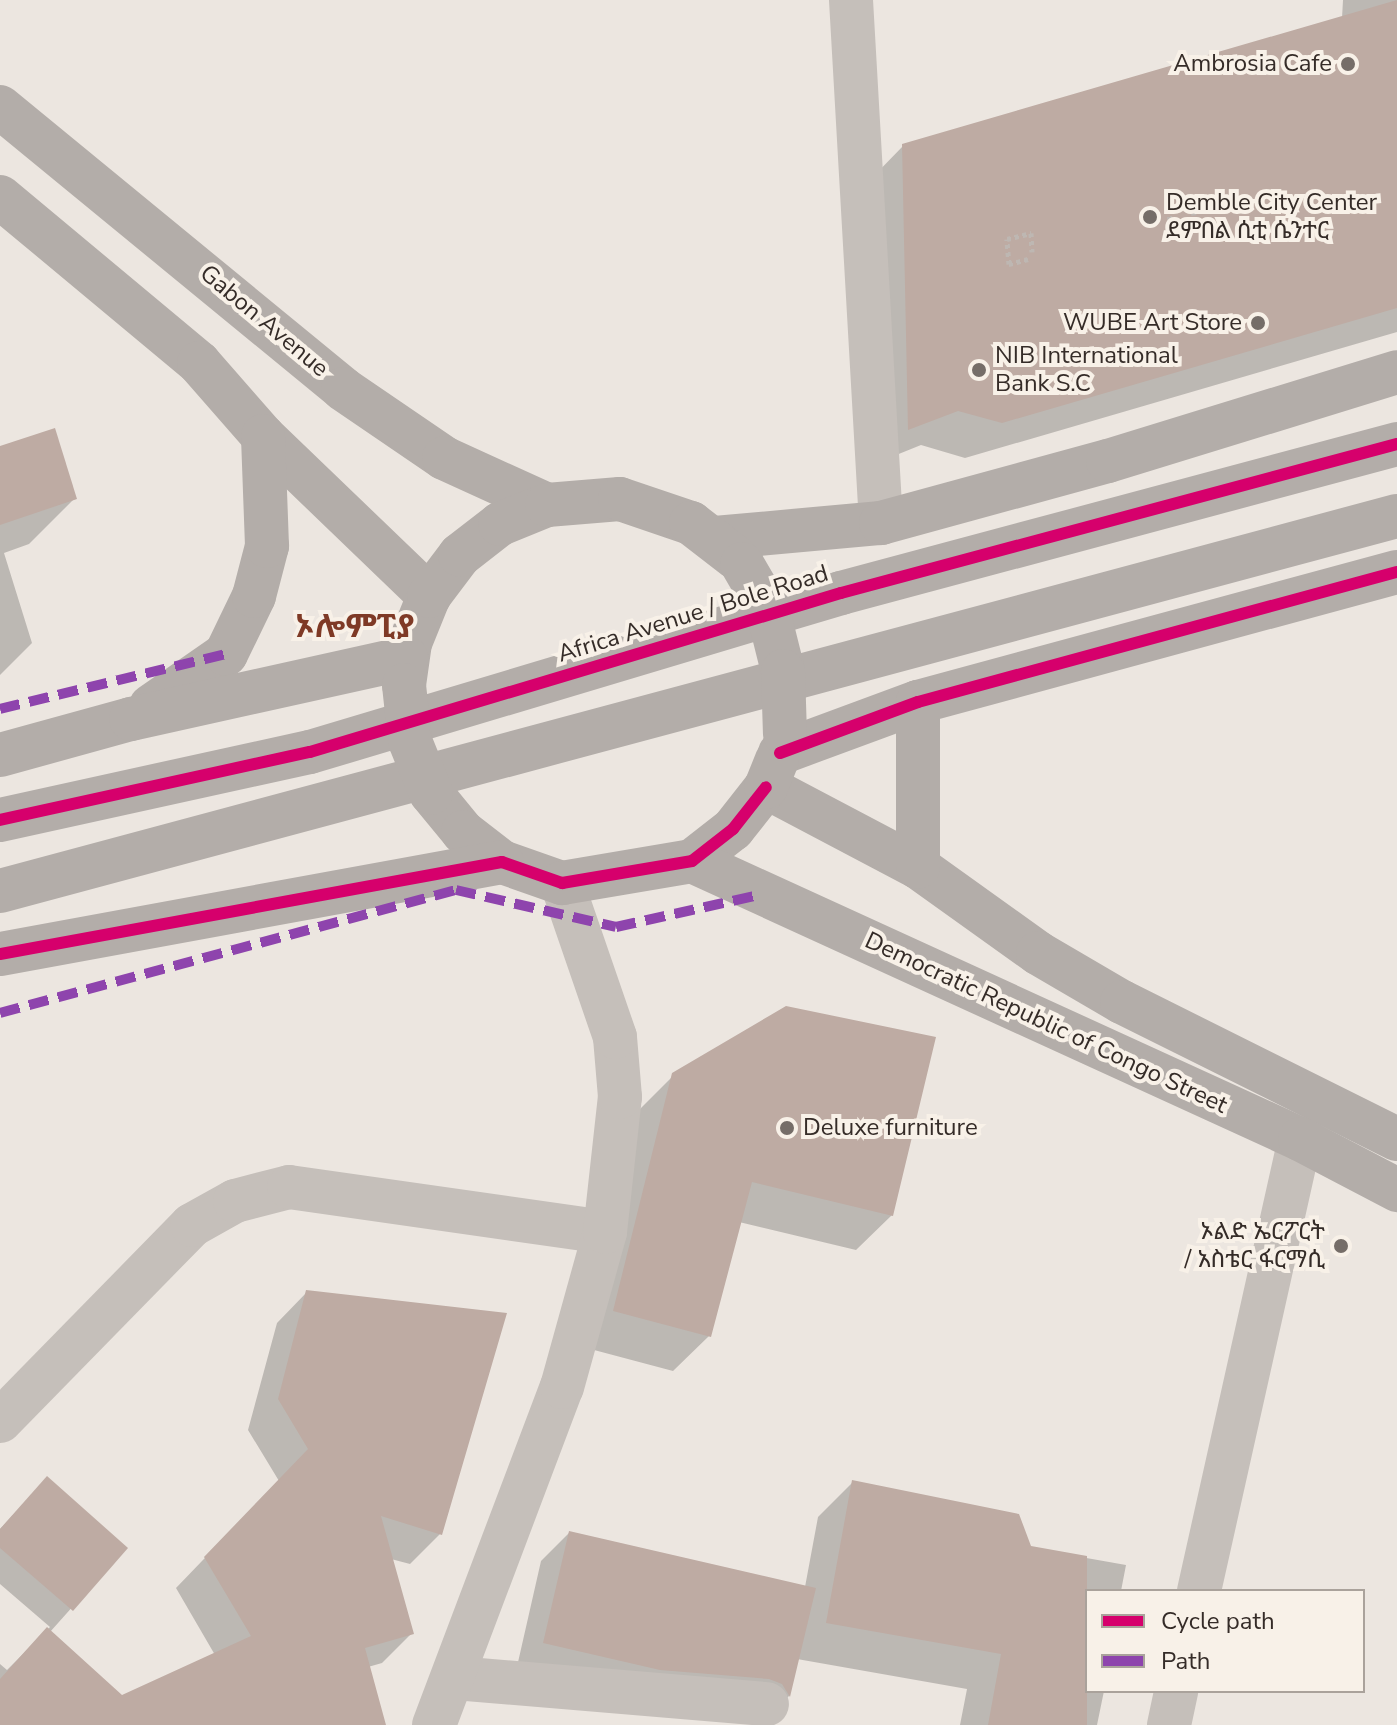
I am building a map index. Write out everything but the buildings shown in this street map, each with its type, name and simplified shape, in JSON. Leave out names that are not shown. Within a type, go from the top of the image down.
[{"type":"main road","name":"Gabon Avenue","points":[[0,107],[343,389],[444,458],[547,505]]},
{"type":"main road","points":[[0,197],[199,363],[263,436],[429,596]]},
{"type":"main road","points":[[716,542],[881,523],[1108,461],[1397,372]]},
{"type":"main road","points":[[131,719],[226,654],[254,596],[267,546],[263,436]]},
{"type":"main road","name":"Africa Avenue / Bole Road","points":[[0,820],[310,752],[841,593],[1397,444]]},
{"type":"main road","points":[[620,499],[716,542],[767,607],[783,671],[777,758],[733,829],[692,861],[562,883],[502,862],[463,832],[431,793],[410,741],[407,662],[429,596],[460,555],[500,524],[547,505],[620,499]]},
{"type":"main road","points":[[0,891],[1397,516]]},
{"type":"main road","points":[[777,758],[918,702],[1397,572]]},
{"type":"main road","points":[[0,755],[131,719],[407,662]]},
{"type":"main road","points":[[918,702],[918,867]]},
{"type":"main road","name":"Democratic Republic of Congo Street","points":[[777,758],[918,867],[1038,953],[1122,1002],[1397,1139]]},
{"type":"main road","name":"Democratic Republic of Congo Street","points":[[692,861],[759,895],[907,957],[1000,1006],[1300,1139],[1397,1190]]},
{"type":"main road","points":[[0,954],[502,862]]},
{"type":"main road","points":[[1000,1006],[1038,953]]},
{"type":"street","points":[[851,0],[881,523]]},
{"type":"street","points":[[434,1725],[455,1678],[562,1387],[605,1232],[620,1097],[615,1037],[562,883]]},
{"type":"street","points":[[1199,1589],[1300,1139]]},
{"type":"street","points":[[0,1421],[192,1225],[235,1201],[289,1187],[605,1232]]},
{"type":"street","points":[[455,1678],[767,1704]]},
{"type":"street","points":[[1169,1725],[1176,1693]]},
{"type":"path","points":[[1188,222],[1170,228],[1169,203],[1192,197],[1194,215]]},
{"type":"path","points":[[1028,259],[1009,264],[1007,239],[1031,233],[1032,252]]},
{"type":"marked path","points":[[0,709],[226,654]]},
{"type":"marked path","points":[[0,1013],[456,890],[616,927],[759,895]]},
{"type":"cycle path","points":[[0,820],[310,752],[841,593],[1397,444]]},
{"type":"cycle path","points":[[780,753],[918,702],[1397,572]]},
{"type":"cycle path","points":[[0,954],[502,862],[562,883],[692,861],[733,829],[766,787]]},
{"type":"place","name":"Ambrosia Cafe","points":[[1348,64]]},
{"type":"place","name":"Demble City Center ደምበል ሲቲ ሴንተር","points":[[1150,217]]},
{"type":"place","name":"WUBE Art Store","points":[[1258,323]]},
{"type":"place","name":"NIB International Bank S.C","points":[[979,370]]},
{"type":"place","name":"Deluxe furniture","points":[[787,1128]]},
{"type":"place","name":"ኦልድ ኤርፖርት / አስቴር ፋርማሲ","points":[[1341,1246]]},
{"type":"district","name":"ኦሎምፒያ","points":[[355,627]]}]
